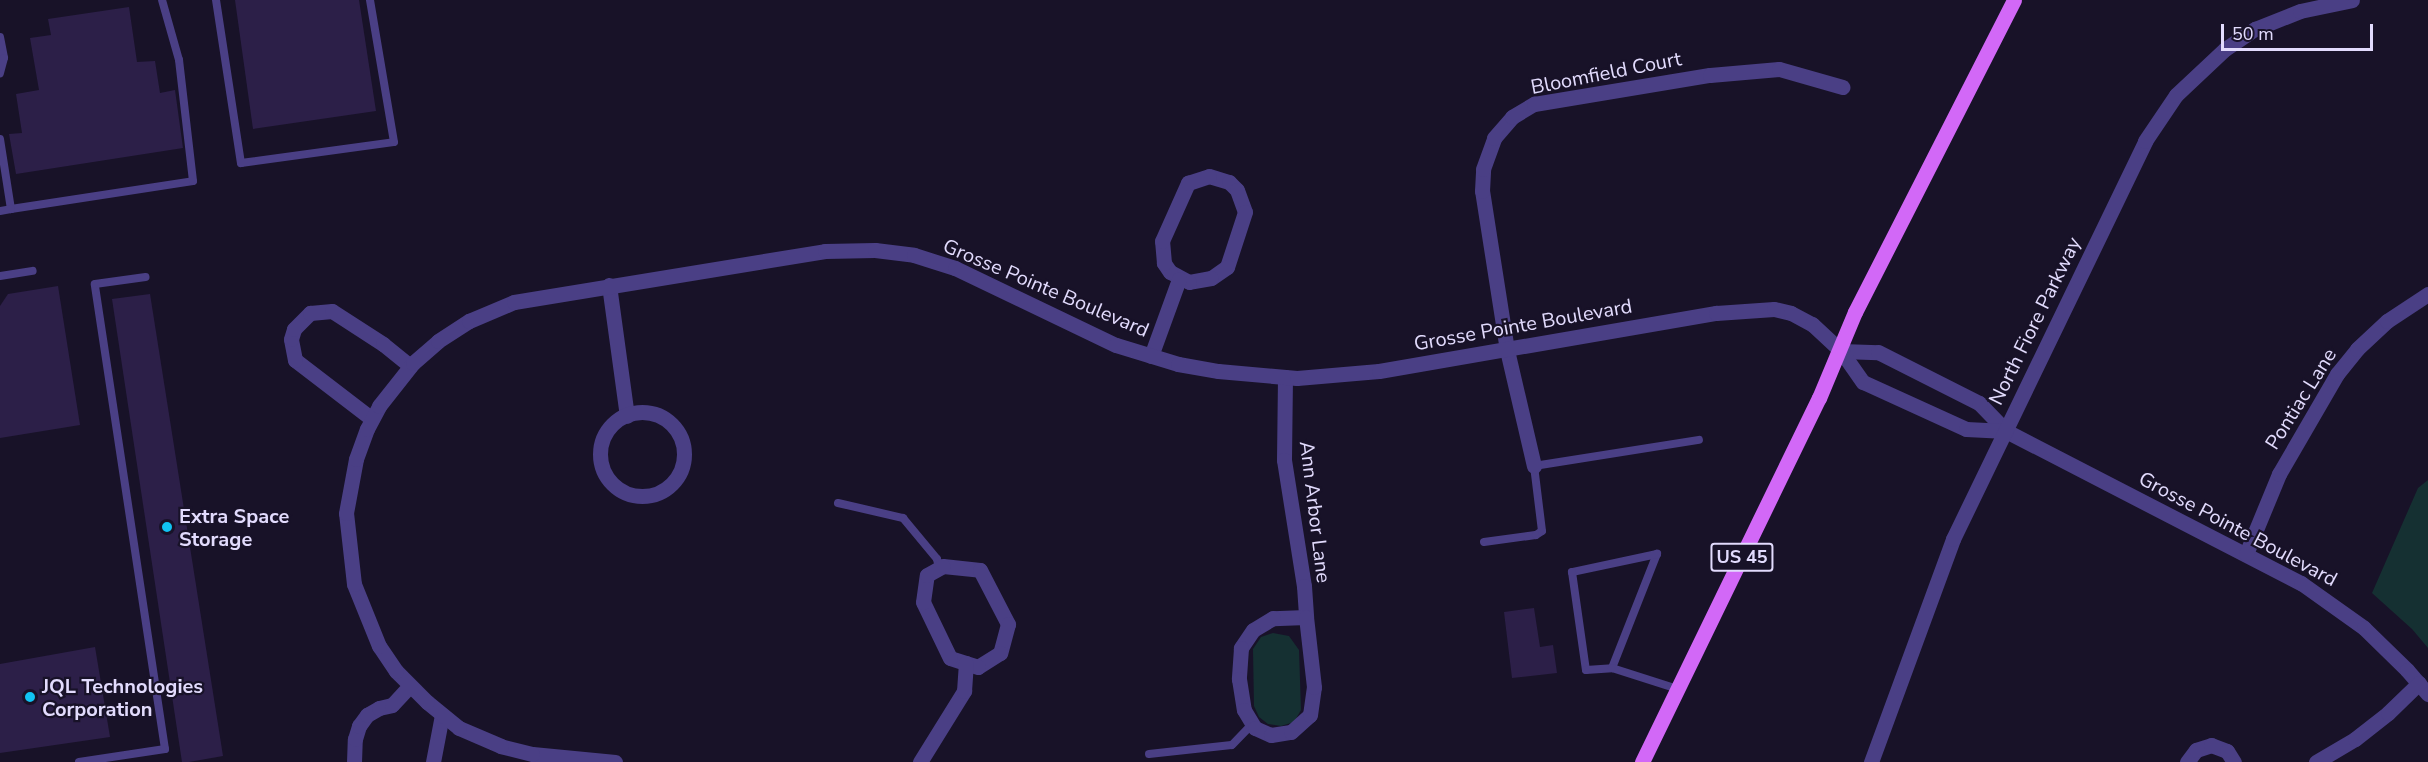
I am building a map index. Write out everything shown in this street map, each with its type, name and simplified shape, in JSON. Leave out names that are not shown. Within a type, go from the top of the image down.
[{"type":"main road","name":"US 45","points":[[1642,762],[1840,351],[1855,312],[2014,0]]},
{"type":"street","name":"North Fiore Parkway","points":[[1871,762],[1936,581],[2145,141],[2176,95],[2225,49],[2255,29],[2300,10],[2352,0]]},
{"type":"street","name":"Bloomfield Court","points":[[1534,466],[1507,350],[1482,180],[1483,169],[1494,138],[1512,117],[1534,104],[1752,70],[1779,69],[1842,87]]},
{"type":"street","points":[[1209,176],[1220,177],[1237,190],[1245,212],[1227,267],[1219,274],[1200,282],[1179,279],[1164,263],[1162,241],[1188,183],[1209,176]]},
{"type":"street","name":"Grosse Pointe Boulevard","points":[[615,762],[532,754],[501,746],[459,728],[396,672],[379,646],[363,613],[354,584],[346,533],[346,513],[356,459],[372,419],[392,388],[410,366],[438,341],[469,321],[514,302],[825,251],[875,250],[914,255],[956,268],[1116,345],[1151,356],[1218,371],[1286,377],[1378,371],[1752,309],[1791,313],[1812,324],[1840,351],[1863,382],[1966,429],[2006,431]]},
{"type":"street","points":[[1151,356],[1179,279]]},
{"type":"street","points":[[609,285],[627,416]]},
{"type":"street","name":"Pontiac Lane","points":[[2246,554],[2279,474],[2337,374],[2357,349],[2387,321],[2428,294]]},
{"type":"street","points":[[372,419],[295,360],[291,339],[301,320],[310,313],[332,311],[383,344],[410,366]]},
{"type":"street","name":"Grosse Pointe Boulevard","points":[[1840,351],[1878,352],[1979,403],[2006,431],[2301,583],[2364,628],[2423,689]]},
{"type":"street","name":"Ann Arbor Lane","points":[[1252,724],[1255,729],[1271,735],[1291,732],[1310,715],[1314,687],[1304,586],[1284,460],[1286,377]]},
{"type":"street","points":[[644,412],[658,415],[669,422],[678,433],[683,446],[682,466],[672,484],[660,492],[647,496],[633,495],[620,490],[610,481],[603,469],[602,442],[608,429],[627,416],[644,412]]},
{"type":"street","points":[[943,566],[980,570],[1008,624],[1000,653],[978,667],[966,663],[950,658],[922,602],[927,575],[943,566]]},
{"type":"street","points":[[1252,724],[1244,710],[1239,679],[1241,648],[1253,630],[1273,618],[1306,616]]},
{"type":"street","points":[[920,762],[964,691],[966,663]]},
{"type":"street","points":[[354,762],[355,739],[359,726],[367,716],[379,708],[392,705],[410,686]]},
{"type":"street","points":[[2316,762],[2423,689]]},
{"type":"street","points":[[433,762],[442,715]]},
{"type":"street","points":[[2187,762],[2196,750],[2211,745],[2227,751],[2234,762]]},
{"type":"lane","points":[[0,211],[193,181],[179,60],[162,0]]},
{"type":"lane","points":[[216,0],[241,163],[394,142],[370,0]]},
{"type":"lane","points":[[0,37],[4,58],[0,73]]},
{"type":"lane","points":[[0,139],[11,209]]},
{"type":"lane","points":[[0,276],[33,271]]},
{"type":"lane","points":[[80,762],[165,749],[95,284],[146,277]]},
{"type":"lane","points":[[1484,542],[1536,535],[1542,531],[1534,466],[1699,440]]},
{"type":"lane","points":[[838,503],[903,518],[937,559],[939,568]]},
{"type":"lane","points":[[1612,668],[1657,554],[1572,572],[1586,670],[1612,668],[1678,688]]},
{"type":"lane","points":[[1149,754],[1232,745],[1252,724]]},
{"type":"green space","points":[[2428,480],[2428,648],[2412,629],[2372,593],[2418,488]]},
{"type":"green space","points":[[1273,633],[1289,636],[1299,650],[1301,710],[1294,722],[1281,726],[1268,724],[1259,717],[1254,706],[1253,649],[1261,637]]},
{"type":"building","points":[[235,0],[359,0],[376,111],[253,129]]},
{"type":"building","points":[[129,7],[137,62],[155,61],[160,93],[175,90],[183,148],[16,174],[9,134],[22,133],[16,94],[39,90],[30,38],[51,35],[48,19]]},
{"type":"building","points":[[58,286],[80,425],[0,438],[0,306],[8,294]]},
{"type":"building","name":"Extra Space Storage","points":[[150,294],[223,756],[189,762],[182,762],[112,299]]},
{"type":"building","points":[[1534,608],[1540,647],[1553,645],[1557,673],[1512,678],[1504,612]]},
{"type":"building","points":[[95,647],[110,737],[0,753],[0,664]]},
{"type":"place","name":"Extra Space Storage","points":[[167,527]]},
{"type":"place","name":"JQL Technologies Corporation","points":[[30,697]]}]
